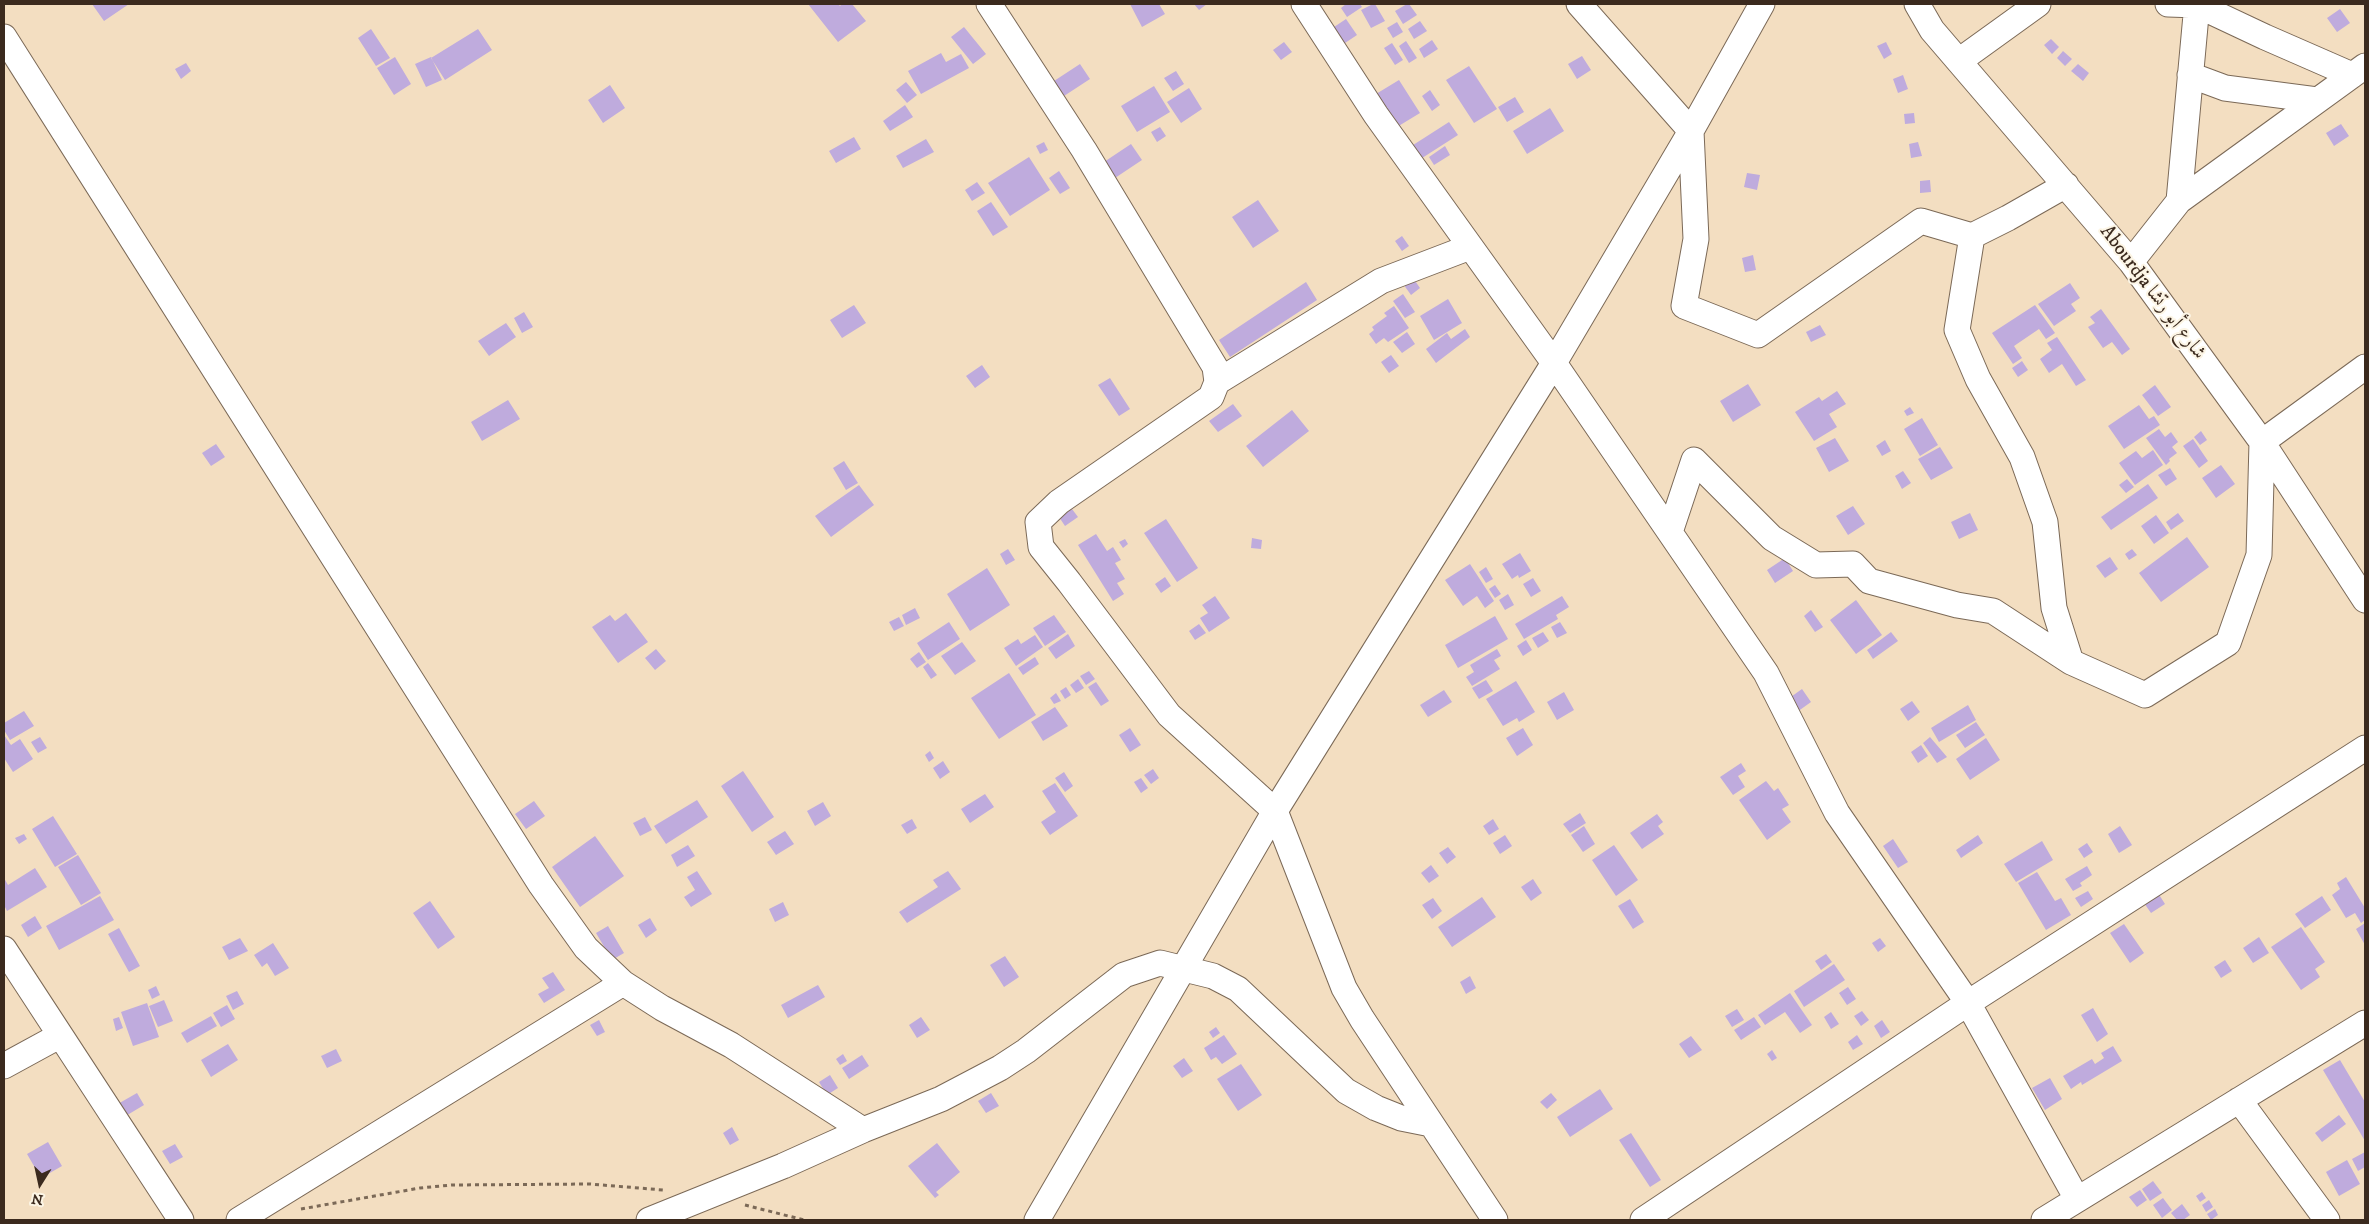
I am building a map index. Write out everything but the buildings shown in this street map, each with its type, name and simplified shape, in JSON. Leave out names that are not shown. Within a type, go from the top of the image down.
[{"type":"street","points":[[1304,4],[1376,115],[1554,363],[1766,673],[1837,813],[1968,1003],[2077,1199]]},
{"type":"street","points":[[1579,4],[1691,131],[1696,239],[1684,306],[1758,335],[1921,221],[1972,236],[2066,185]]},
{"type":"street","points":[[1037,1220],[1275,811],[1554,363],[1691,131],[1762,4]]},
{"type":"street","name":"Abourdja شارع أبو رتشا","points":[[1917,4],[1932,30],[2132,262],[2262,442],[2365,600]]},
{"type":"street","points":[[1959,61],[2038,4]]},
{"type":"street","points":[[2168,4],[2197,5],[2265,38],[2359,70]]},
{"type":"street","points":[[994,5],[1215,367],[1218,382]]},
{"type":"street","points":[[2179,200],[2197,5]]},
{"type":"street","points":[[4,37],[541,885],[586,948],[623,983],[662,1008],[731,1046],[862,1130]]},
{"type":"street","points":[[2132,262],[2179,200],[2359,70]]},
{"type":"street","points":[[2190,75],[2225,88],[2317,100]]},
{"type":"street","points":[[1972,236],[1957,330],[1978,379],[2022,457],[2045,522],[2054,608],[2071,662]]},
{"type":"street","points":[[1470,247],[1380,281],[1218,382],[1211,397],[1059,502],[1038,522],[1041,547],[1169,716],[1275,811],[1344,988],[1362,1019],[1494,1220]]},
{"type":"street","points":[[1670,532],[1694,460],[1772,538],[1816,565],[1853,564],[1869,581],[1957,605],[1993,611],[2071,662],[2145,695],[2228,643],[2259,555],[2262,442],[2365,368]]},
{"type":"street","points":[[1643,1220],[1968,1003],[2365,748]]},
{"type":"street","points":[[4,949],[59,1036],[181,1220]]},
{"type":"street","points":[[649,1220],[783,1166],[862,1130],[941,1099],[1000,1068],[1026,1051],[1124,975],[1160,963],[1184,967],[1214,976],[1238,989],[1346,1091],[1376,1108],[1401,1118],[1431,1124]]},
{"type":"street","points":[[239,1220],[623,983]]},
{"type":"street","points":[[2044,1220],[2365,1023]]},
{"type":"street","points":[[4,1066],[59,1036]]},
{"type":"street","points":[[2239,1100],[2327,1220]]},
{"type":"path","points":[[262,1206],[278,1211],[292,1210],[420,1188],[452,1185],[590,1184],[665,1191]]},
{"type":"path","points":[[712,1195],[767,1212],[804,1220]]}]
